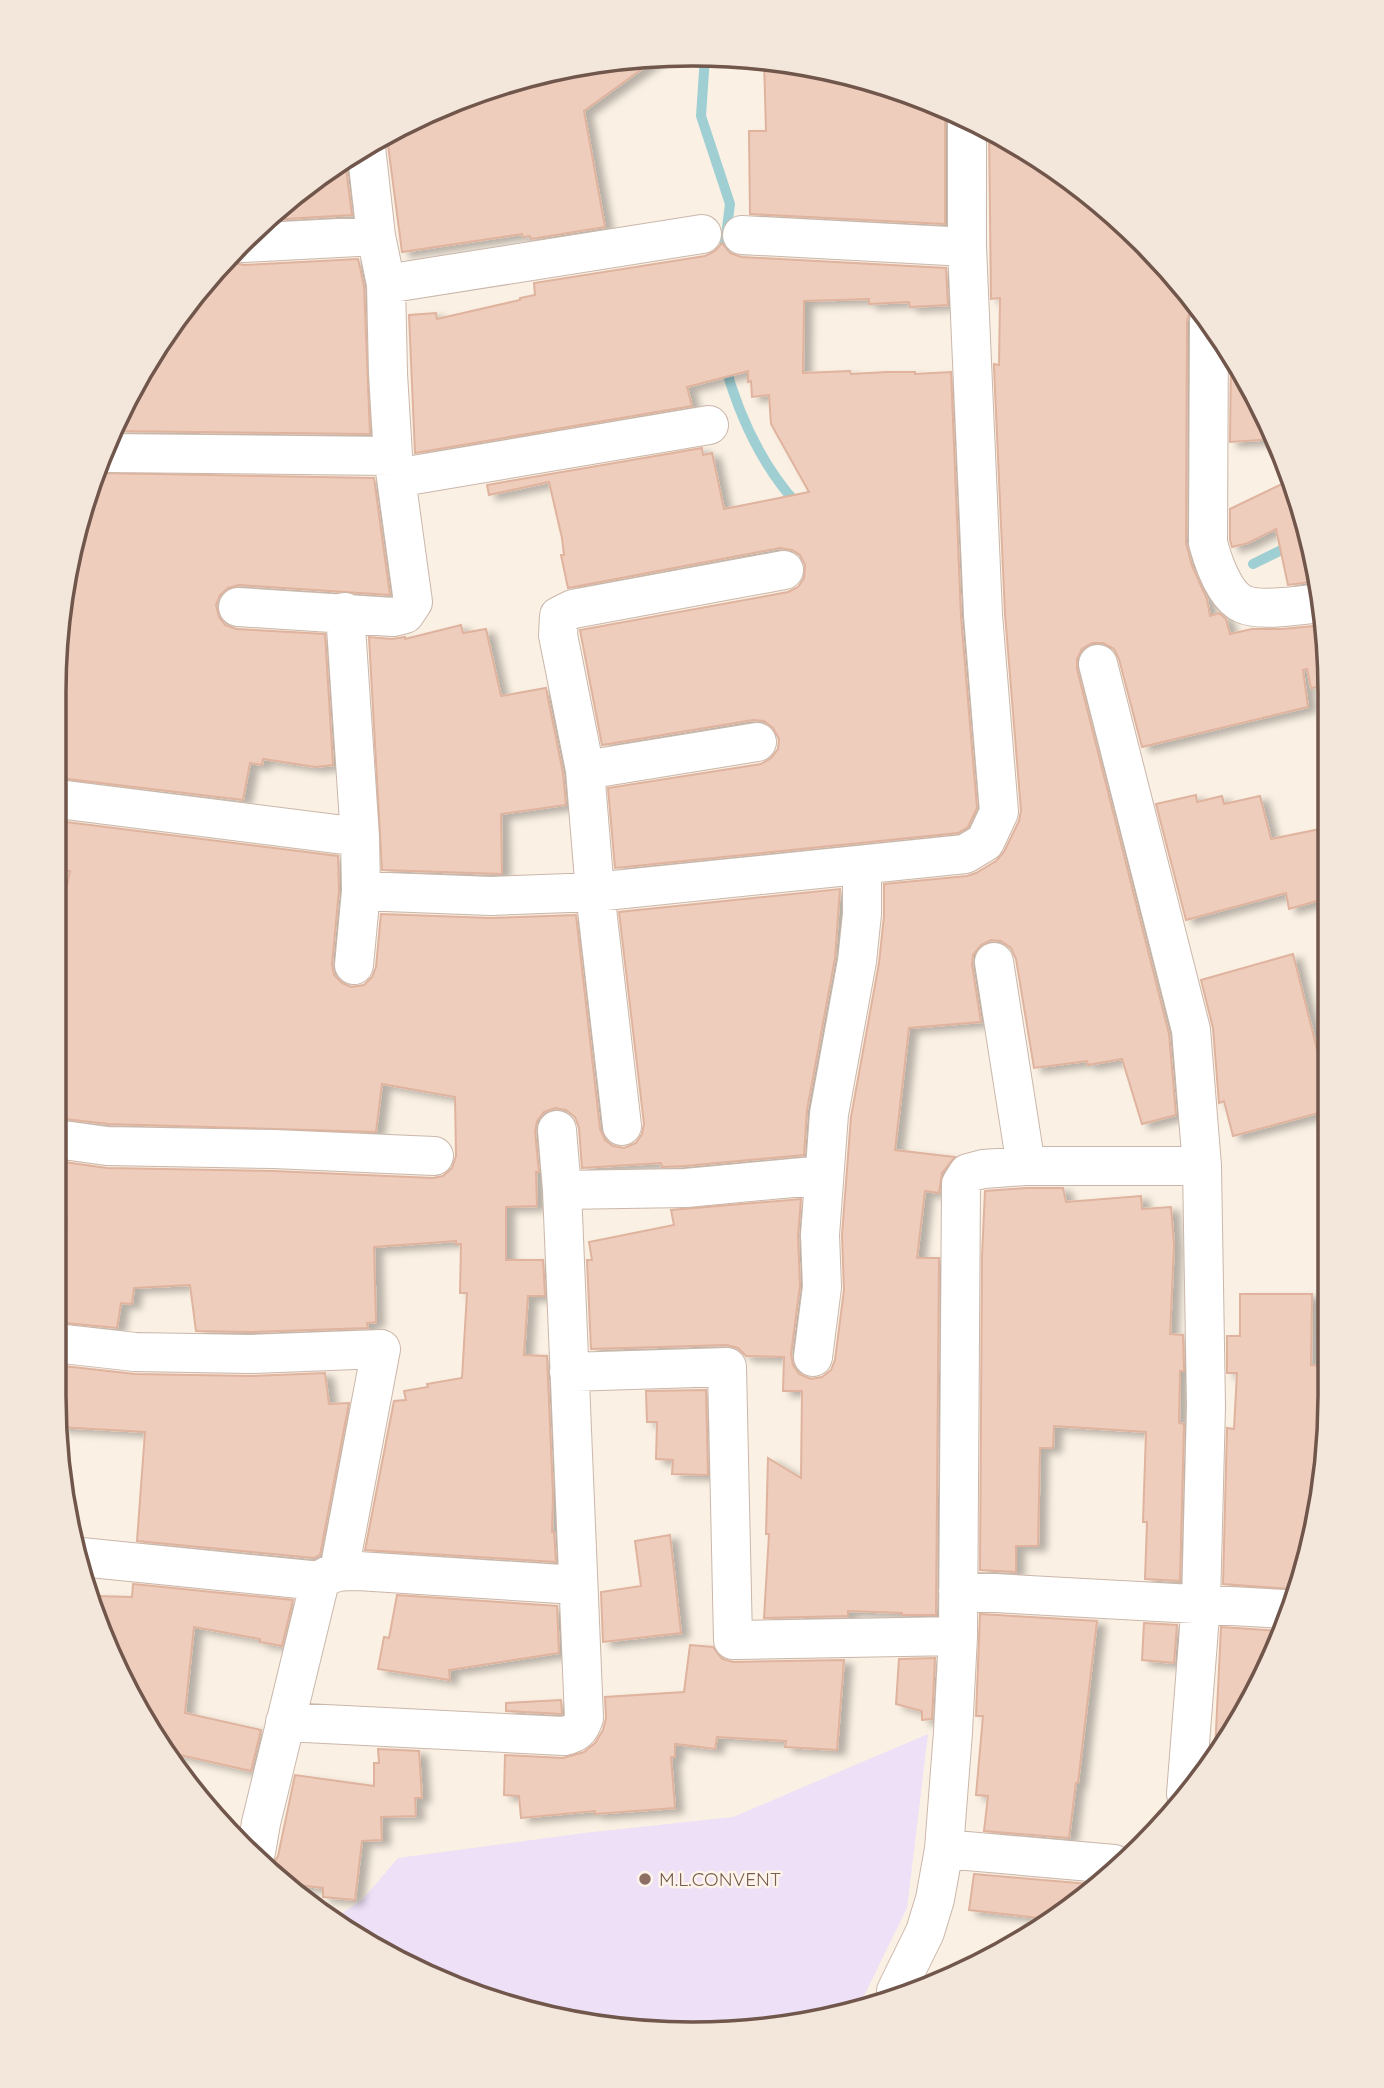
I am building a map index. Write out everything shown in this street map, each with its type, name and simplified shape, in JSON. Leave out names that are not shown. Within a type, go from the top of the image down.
[{"type":"street","points":[[360,891],[491,897],[595,892],[965,854],[985,842],[999,812],[984,615],[967,247],[967,130]]},
{"type":"street","points":[[238,607],[345,612],[376,618],[405,614],[414,598],[395,467],[388,374],[386,284],[376,236],[367,157]]},
{"type":"street","points":[[386,284],[702,234]]},
{"type":"street","points":[[742,235],[967,247]]},
{"type":"street","points":[[258,242],[376,236]]},
{"type":"street","points":[[1209,340],[1208,543],[1213,564],[1233,597],[1244,605],[1256,607],[1311,604]]},
{"type":"street","points":[[114,453],[395,467],[709,425]]},
{"type":"street","points":[[622,1126],[584,770],[558,635],[559,616],[573,609],[785,570]]},
{"type":"street","points":[[345,612],[360,837],[360,891],[355,965]]},
{"type":"street","points":[[1098,664],[1191,1030],[1202,1166],[1206,1406],[1201,1603],[1187,1778]]},
{"type":"street","points":[[584,770],[757,742]]},
{"type":"street","points":[[66,800],[360,837]]},
{"type":"street","points":[[813,1357],[821,1287],[820,1235],[829,1114],[857,961],[863,915],[862,865]]},
{"type":"street","points":[[994,962],[1026,1166]]},
{"type":"street","points":[[285,1722],[564,1736],[574,1734],[581,1727],[584,1718],[562,1190],[557,1130]]},
{"type":"street","points":[[66,1140],[107,1146],[274,1149],[434,1156]]},
{"type":"street","points":[[898,1986],[925,1932],[935,1899],[944,1849],[958,1636],[961,1184],[968,1173],[983,1169],[1026,1166],[1202,1166]]},
{"type":"street","points":[[562,1190],[687,1188],[824,1175]]},
{"type":"street","points":[[66,1344],[135,1352],[238,1354],[381,1349],[329,1576],[285,1722],[258,1845]]},
{"type":"street","points":[[569,1372],[727,1367],[733,1640],[958,1636]]},
{"type":"street","points":[[88,1558],[329,1576],[577,1585]]},
{"type":"street","points":[[958,1591],[1280,1609]]},
{"type":"street","points":[[944,1849],[1107,1863]]},
{"type":"shaded area","name":"M.L.CONVENT","points":[[928,1734],[907,1908],[863,1997],[814,2009],[733,2020],[692,2022],[610,2016],[530,2000],[453,1974],[379,1938],[341,1914],[362,1900],[398,1858],[584,1833],[733,1817]]},
{"type":"building","points":[[642,69],[584,111],[605,227],[531,239],[530,236],[523,237],[522,234],[402,252],[388,145],[453,114],[530,88],[610,72]]},
{"type":"building","points":[[764,71],[854,88],[945,120],[945,224],[750,214],[749,131],[766,131]]},
{"type":"building","points":[[989,142],[1040,172],[1104,222],[1134,250],[1189,313],[1187,321],[1186,543],[1192,566],[1207,599],[1210,616],[1219,613],[1226,619],[1230,634],[1252,629],[1314,626],[1318,687],[1311,688],[1307,669],[1303,670],[1308,707],[1142,747],[1114,649],[1103,643],[1092,643],[1082,649],[1077,659],[1077,669],[1169,1034],[1176,1115],[1142,1124],[1122,1059],[1088,1065],[1087,1061],[1034,1068],[1016,959],[1011,948],[1001,941],[991,940],[981,945],[973,955],[972,965],[981,1022],[909,1028],[895,1150],[955,1157],[942,1173],[939,1193],[925,1191],[917,1258],[939,1258],[936,1615],[848,1611],[848,1616],[764,1618],[769,1534],[766,1534],[768,1458],[801,1478],[802,1391],[783,1391],[784,1357],[746,1356],[738,1348],[727,1345],[591,1349],[587,1260],[592,1260],[589,1242],[674,1225],[671,1210],[801,1199],[798,1236],[800,1286],[791,1354],[793,1365],[799,1374],[811,1379],[822,1377],[831,1370],[835,1360],[844,1290],[842,1235],[851,1117],[879,963],[884,884],[976,873],[996,861],[1004,852],[1021,811],[1005,614],[994,367],[994,364],[999,365],[1000,298],[991,299]]},
{"type":"building","points":[[346,171],[352,215],[283,219]]},
{"type":"building","points":[[722,243],[730,253],[741,257],[946,268],[948,305],[910,307],[909,302],[869,304],[869,299],[804,301],[803,373],[951,372],[961,617],[977,808],[968,827],[958,833],[615,868],[608,788],[761,764],[771,758],[778,749],[779,739],[773,728],[764,721],[753,720],[602,745],[580,630],[788,592],[798,587],[804,578],[805,565],[800,555],[780,548],[568,588],[561,555],[564,555],[562,538],[549,482],[489,495],[487,485],[702,448],[703,455],[712,453],[724,509],[809,492],[771,424],[769,395],[752,397],[748,371],[687,387],[692,406],[415,453],[409,315],[436,313],[437,319],[520,300],[535,295],[534,283],[705,256],[715,251]]},
{"type":"building","points":[[358,259],[364,286],[370,434],[124,431],[150,379],[172,344],[196,311],[237,264]]},
{"type":"building","points":[[1231,374],[1264,440],[1230,442]]},
{"type":"building","points":[[107,473],[374,478],[390,595],[239,585],[228,588],[220,595],[216,605],[219,617],[225,625],[236,629],[325,634],[333,765],[315,767],[263,759],[262,765],[250,763],[243,800],[66,779],[66,692],[72,610],[88,530]]},
{"type":"building","points":[[1281,484],[1296,530],[1307,582],[1288,585],[1276,529],[1248,543],[1232,547],[1230,509]]},
{"type":"building","points":[[461,625],[463,633],[486,629],[501,696],[546,688],[563,773],[566,805],[501,814],[502,874],[382,870],[369,637],[405,639]]},
{"type":"building","points":[[1196,795],[1197,802],[1222,796],[1224,804],[1260,796],[1271,839],[1318,829],[1318,901],[1289,909],[1286,893],[1186,920],[1156,804]]},
{"type":"building","points":[[66,822],[338,856],[339,890],[332,964],[334,975],[351,987],[364,985],[372,977],[376,967],[381,914],[490,918],[576,915],[600,1129],[605,1140],[613,1146],[624,1148],[636,1143],[644,1124],[619,912],[840,889],[835,958],[807,1110],[804,1155],[685,1166],[662,1167],[661,1163],[582,1168],[579,1128],[575,1117],[566,1110],[555,1108],[544,1112],[537,1121],[537,1206],[506,1207],[506,1260],[543,1260],[545,1296],[528,1296],[524,1355],[547,1356],[552,1532],[556,1562],[365,1550],[394,1401],[406,1400],[404,1391],[462,1378],[467,1293],[460,1293],[461,1244],[456,1244],[456,1241],[374,1247],[376,1322],[367,1323],[368,1328],[196,1331],[190,1285],[134,1288],[132,1304],[121,1303],[117,1328],[66,1323],[66,1162],[107,1168],[433,1178],[443,1176],[452,1168],[456,1156],[455,1097],[382,1084],[376,1132],[109,1124],[66,1119],[66,890],[70,871],[66,870]]},
{"type":"building","points":[[1293,954],[1318,1053],[1318,1113],[1233,1136],[1224,1101],[1219,1103],[1213,1028],[1201,980]]},
{"type":"building","points":[[1063,1188],[1066,1202],[1141,1196],[1142,1209],[1171,1207],[1174,1245],[1170,1334],[1183,1335],[1184,1371],[1180,1371],[1179,1423],[1184,1424],[1180,1581],[1145,1579],[1147,1522],[1143,1522],[1146,1432],[1054,1426],[1053,1448],[1040,1448],[1038,1546],[1016,1546],[1016,1572],[980,1570],[982,1256],[985,1191]]},
{"type":"building","points":[[1240,1294],[1312,1294],[1311,1365],[1318,1366],[1316,1437],[1305,1518],[1287,1589],[1223,1584],[1227,1428],[1234,1429],[1237,1373],[1227,1373],[1227,1336],[1240,1336]]},
{"type":"building","points":[[66,1366],[135,1374],[252,1376],[325,1373],[329,1404],[349,1403],[320,1555],[314,1558],[137,1541],[145,1432],[68,1427]]},
{"type":"building","points":[[706,1390],[708,1475],[672,1474],[673,1460],[656,1459],[657,1422],[647,1422],[646,1391]]},
{"type":"building","points":[[670,1535],[681,1633],[603,1642],[601,1592],[641,1586],[635,1541]]},
{"type":"building","points":[[133,1584],[293,1600],[282,1646],[260,1642],[260,1639],[194,1627],[185,1713],[261,1730],[251,1771],[180,1755],[172,1744],[131,1673],[100,1596],[132,1597]]},
{"type":"building","points":[[397,1595],[557,1606],[559,1653],[449,1670],[450,1680],[378,1669],[384,1637],[389,1638]]},
{"type":"building","points":[[980,1614],[1097,1621],[1069,1838],[984,1831],[988,1796],[976,1795],[983,1716],[976,1716]]},
{"type":"building","points":[[1144,1623],[1177,1625],[1174,1663],[1142,1660]]},
{"type":"building","points":[[1221,1627],[1272,1631],[1253,1673],[1216,1738]]},
{"type":"building","points":[[690,1645],[713,1647],[722,1659],[733,1662],[844,1660],[837,1750],[785,1747],[786,1741],[717,1737],[715,1749],[675,1744],[675,1757],[671,1757],[675,1808],[595,1814],[595,1811],[521,1818],[519,1796],[504,1795],[505,1755],[563,1758],[584,1752],[595,1743],[603,1730],[606,1718],[605,1697],[684,1692]]},
{"type":"building","points":[[935,1658],[932,1719],[922,1720],[922,1711],[896,1704],[899,1659]]},
{"type":"building","points":[[561,1700],[562,1714],[506,1711],[506,1703]]},
{"type":"building","points":[[378,1749],[419,1751],[422,1798],[415,1798],[416,1816],[381,1817],[382,1840],[362,1841],[355,1900],[323,1897],[323,1888],[304,1886],[275,1861],[295,1775],[374,1786],[374,1763],[379,1763]]},
{"type":"building","points":[[974,1874],[1083,1883],[1037,1918],[969,1910]]},
{"type":"waterway","points":[[704,67],[701,116],[730,204],[723,259]]},
{"type":"waterway","points":[[724,362],[736,400],[762,456],[798,505]]},
{"type":"waterway","points":[[1253,564],[1299,542]]},
{"type":"place","name":"M.L.CONVENT","points":[[645,1879]]}]
